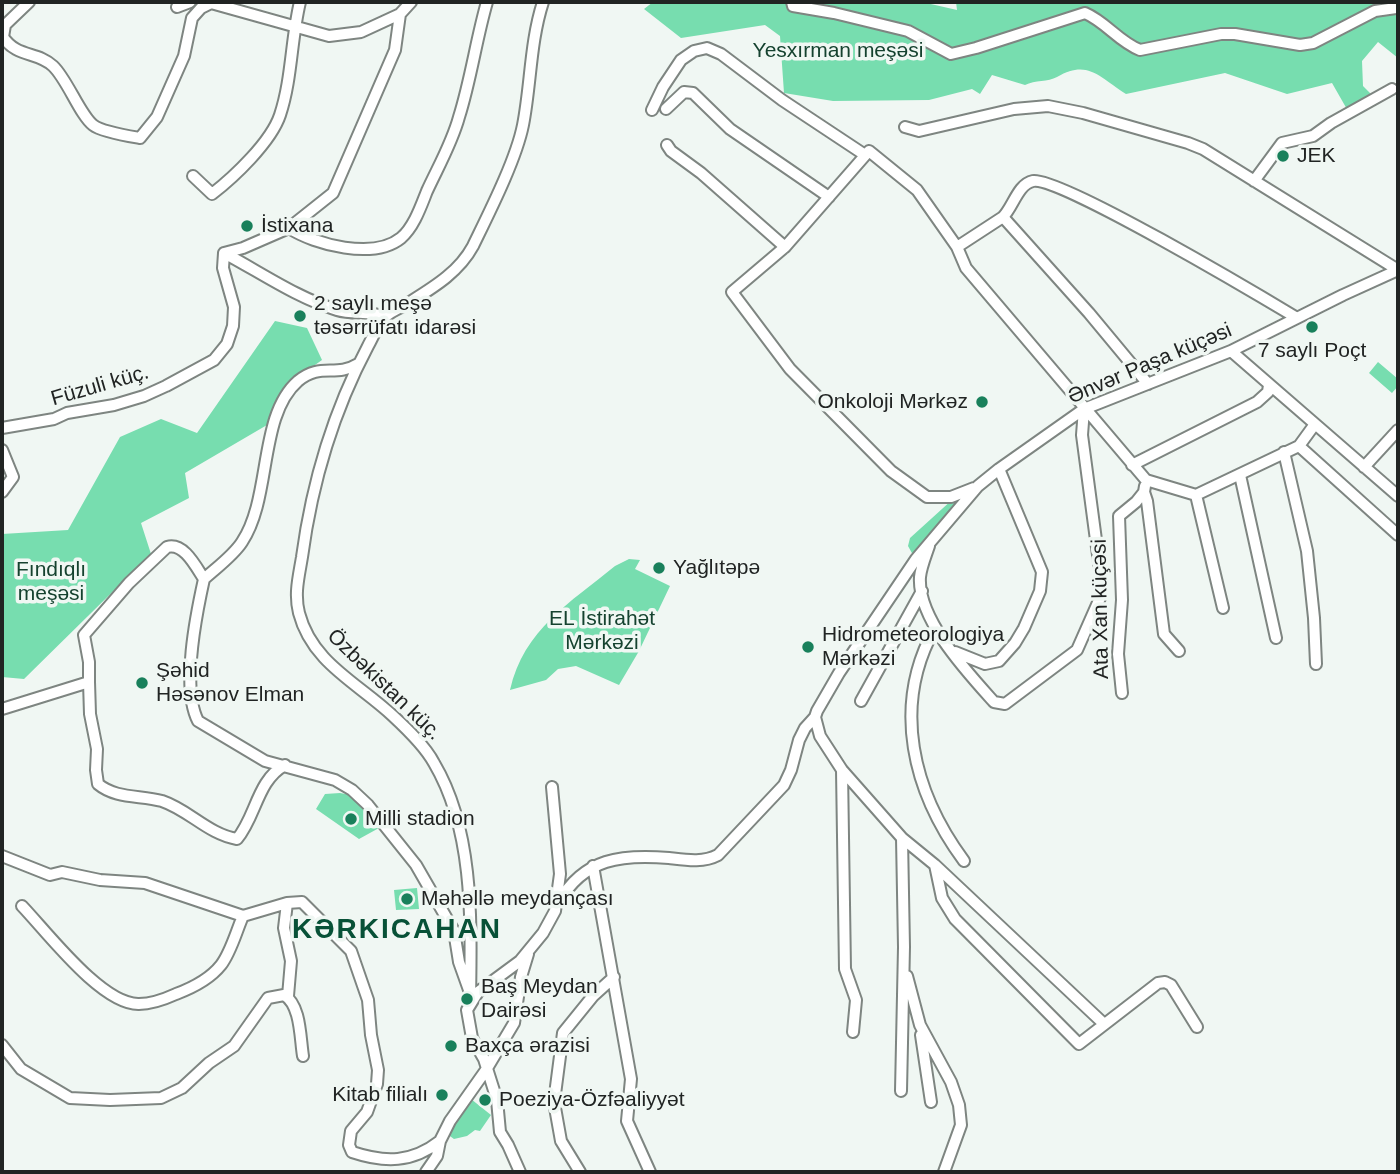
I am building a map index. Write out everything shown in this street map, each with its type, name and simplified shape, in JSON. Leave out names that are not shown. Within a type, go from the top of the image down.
[{"type":"street","points":[[29,2],[5,26],[3,37],[10,47],[45,60],[54,67],[93,125],[140,138],[158,117],[184,56],[192,18],[201,8],[211,3],[329,36],[361,32],[400,14],[411,2]]},
{"type":"street","points":[[177,7],[190,2]]},
{"type":"street","points":[[192,176],[212,194],[264,142],[279,118],[285,98],[300,2]]},
{"type":"street","points":[[289,228],[303,237],[348,249],[367,248],[399,240],[417,214],[459,117],[487,2]]},
{"type":"street","name":"Özbəkistan küç.","points":[[470,997],[472,957],[468,884],[458,827],[444,781],[433,760],[394,716],[330,664],[312,643],[305,631],[296,598],[308,508],[334,422],[359,363],[385,317],[454,272],[472,246],[522,128],[531,72],[532,42],[543,2]]},
{"type":"street","points":[[792,2],[793,6],[908,31],[951,54],[1085,13],[1100,20],[1132,47],[1140,50],[1221,34],[1300,45],[1313,43],[1374,10],[1396,8]]},
{"type":"street","points":[[224,253],[243,248],[289,228],[333,193],[395,50],[400,14]]},
{"type":"street","points":[[652,110],[681,60],[694,51],[708,48],[721,54],[782,100],[865,155]]},
{"type":"street","points":[[1254,181],[1282,143],[1313,136],[1392,89]]},
{"type":"street","points":[[666,109],[684,92],[692,93],[730,129],[829,197]]},
{"type":"street","points":[[905,127],[919,131],[1014,109],[1048,106],[1188,143],[1203,149],[1398,270]]},
{"type":"street","points":[[667,145],[785,247]]},
{"type":"street","points":[[978,486],[951,497],[927,497],[891,471],[790,369],[732,292],[785,247],[869,151],[917,190],[957,247],[966,268],[1146,480],[1196,495],[1299,446],[1315,424]]},
{"type":"street","points":[[957,247],[1003,217],[1012,208],[1026,184],[1032,181],[1049,183],[1097,205],[1297,318]]},
{"type":"street","points":[[1003,217],[1148,384]]},
{"type":"street","points":[[224,253],[339,311],[375,312],[385,317]]},
{"type":"street","name":"Füzuli küç.","points":[[2,428],[54,419],[67,413],[114,405],[144,396],[214,360],[227,344],[233,326],[234,307],[223,268],[224,253]]},
{"type":"street","name":"Ənvər Paşa küçəsi","points":[[593,866],[638,857],[695,860],[718,855],[777,794],[792,770],[805,728],[815,718],[822,699],[933,536],[978,486],[999,469],[1084,409],[1231,351],[1398,270]]},
{"type":"street","points":[[1231,351],[1398,496]]},
{"type":"street","points":[[359,363],[343,371],[317,370],[299,380],[281,402],[275,419],[256,513],[242,543],[204,579],[196,615],[193,648],[191,697],[194,713],[198,721],[265,761],[335,780],[352,790],[368,805],[416,865],[454,931],[459,962],[470,997],[467,1010],[469,1027],[484,1059],[497,1100],[500,1132],[520,1172]]},
{"type":"street","points":[[1132,465],[1257,402],[1268,392],[1269,385]]},
{"type":"street","points":[[933,536],[920,577],[934,628],[994,702],[1005,704],[1077,650],[1100,598],[1102,585],[1082,435],[1084,409]]},
{"type":"street","points":[[1364,467],[1398,430]]},
{"type":"street","points":[[1299,446],[1398,535]]},
{"type":"street","points":[[2,450],[13,477],[2,492]]},
{"type":"street","points":[[1284,452],[1307,551],[1316,664]]},
{"type":"street","points":[[953,651],[985,664],[999,661],[1024,628],[1040,591],[1042,572],[999,469]]},
{"type":"street","points":[[1240,475],[1276,638]]},
{"type":"street","points":[[1146,480],[1144,492],[1164,634],[1179,651]]},
{"type":"street","name":"Ata Xan küçəsi","points":[[1122,693],[1118,654],[1122,600],[1119,516],[1144,492]]},
{"type":"street","points":[[1196,495],[1223,608]]},
{"type":"street","points":[[204,579],[186,554],[173,545],[158,555],[129,583],[84,635],[89,662],[90,714],[97,749],[98,784],[107,791],[169,804],[214,832],[237,839],[258,797],[277,769],[285,765]]},
{"type":"street","points":[[861,701],[922,591]]},
{"type":"street","points":[[934,628],[921,656],[913,691],[913,752],[925,792],[953,847],[964,861]]},
{"type":"street","points":[[2,709],[89,682]]},
{"type":"street","points":[[815,718],[820,736],[842,770],[902,838],[935,865],[1103,1023]]},
{"type":"street","points":[[842,770],[845,969],[856,1000],[853,1032]]},
{"type":"street","points":[[552,786],[561,874],[555,911]]},
{"type":"street","points":[[901,1091],[904,964],[902,838]]},
{"type":"street","points":[[2,856],[50,875],[62,873],[100,880],[145,883],[243,916],[287,903],[302,902],[351,951],[368,1000],[378,1070],[377,1084],[367,1112],[351,1131],[349,1145],[352,1153],[388,1161],[400,1160],[415,1156],[440,1140]]},
{"type":"street","points":[[935,865],[942,898],[955,919],[1079,1044],[1158,983],[1171,985],[1197,1027]]},
{"type":"street","points":[[470,997],[520,961],[543,933],[566,890],[580,873],[593,866],[631,1079],[627,1121],[650,1172]]},
{"type":"street","points":[[287,903],[284,929],[291,961],[288,996],[298,1018],[303,1056]]},
{"type":"street","points":[[22,906],[88,977],[109,994],[125,1002],[139,1004],[175,994],[209,977],[222,964],[243,916]]},
{"type":"street","points":[[439,1172],[437,1156],[440,1140],[514,1023],[521,977],[529,949]]},
{"type":"street","points":[[904,964],[920,1025],[931,1102]]},
{"type":"street","points":[[580,1172],[561,1141],[554,1102],[563,1033],[593,996],[614,977]]},
{"type":"street","points":[[2,1045],[21,1069],[70,1098],[161,1098],[182,1088],[209,1063],[234,1046],[268,999],[277,995],[288,996]]},
{"type":"street","points":[[920,1025],[951,1082],[959,1105],[961,1125],[944,1172]]},
{"type":"street","points":[[426,1172],[437,1156]]},
{"type":"green space","name":"Yesxırman meşəsi","points":[[653,2],[922,2],[957,10],[956,2],[1398,2],[1398,58],[1378,42],[1362,61],[1363,86],[1374,97],[1348,111],[1332,83],[1287,94],[1225,73],[1126,94],[1100,76],[1085,70],[1068,72],[1053,79],[1025,85],[992,75],[980,94],[972,89],[929,100],[833,101],[784,93],[780,36],[765,25],[681,38],[644,9]]},
{"type":"green space","name":"Fındıqlı meşəsi","points":[[275,321],[307,328],[322,360],[284,387],[267,425],[185,473],[189,498],[141,523],[151,554],[24,679],[2,677],[2,534],[68,530],[120,437],[161,419],[197,433]]},
{"type":"green space","points":[[1378,362],[1398,379],[1398,386],[1392,393],[1369,373]]},
{"type":"green space","points":[[953,499],[963,499],[940,521],[913,555],[908,546],[910,538]]},
{"type":"green space","name":"EL İstirahət Mərkəzi","points":[[629,559],[640,560],[635,569],[670,586],[639,651],[619,685],[576,666],[558,669],[546,680],[510,690],[526,650],[551,619],[615,566]]},
{"type":"green space","name":"Milli stadion","points":[[325,794],[356,796],[379,828],[359,839],[316,809]]},
{"type":"green space","name":"Məhəllə meydançası","points":[[417,888],[419,909],[396,910],[394,890]]},
{"type":"green space","points":[[471,1099],[491,1115],[480,1131],[475,1130],[467,1136],[454,1139],[447,1134]]},
{"type":"place","name":"JEK","points":[[1283,156]]},
{"type":"place","name":"İstixana","points":[[247,226]]},
{"type":"place","name":"2 saylı meşə təsərrüfatı idarəsi","points":[[300,316]]},
{"type":"place","name":"7 saylı Poçt","points":[[1312,327]]},
{"type":"place","name":"Onkoloji Mərkəz","points":[[982,402]]},
{"type":"place","name":"Yağlıtəpə","points":[[659,568]]},
{"type":"place","name":"Hidrometeorologiya Mərkəzi","points":[[808,647]]},
{"type":"place","name":"Şəhid Həsənov Elman","points":[[142,683]]},
{"type":"place","name":"Milli stadion","points":[[351,819]]},
{"type":"place","name":"Məhəllə meydançası","points":[[407,899]]},
{"type":"place","name":"Baş Meydan Dairəsi","points":[[467,999]]},
{"type":"place","name":"Baxça ərazisi","points":[[451,1046]]},
{"type":"place","name":"Kitab filialı","points":[[442,1095]]},
{"type":"place","name":"Poeziya-Özfəaliyyət","points":[[485,1100]]},
{"type":"district","name":"KƏRKICAHAN","points":[[397,930]]}]
